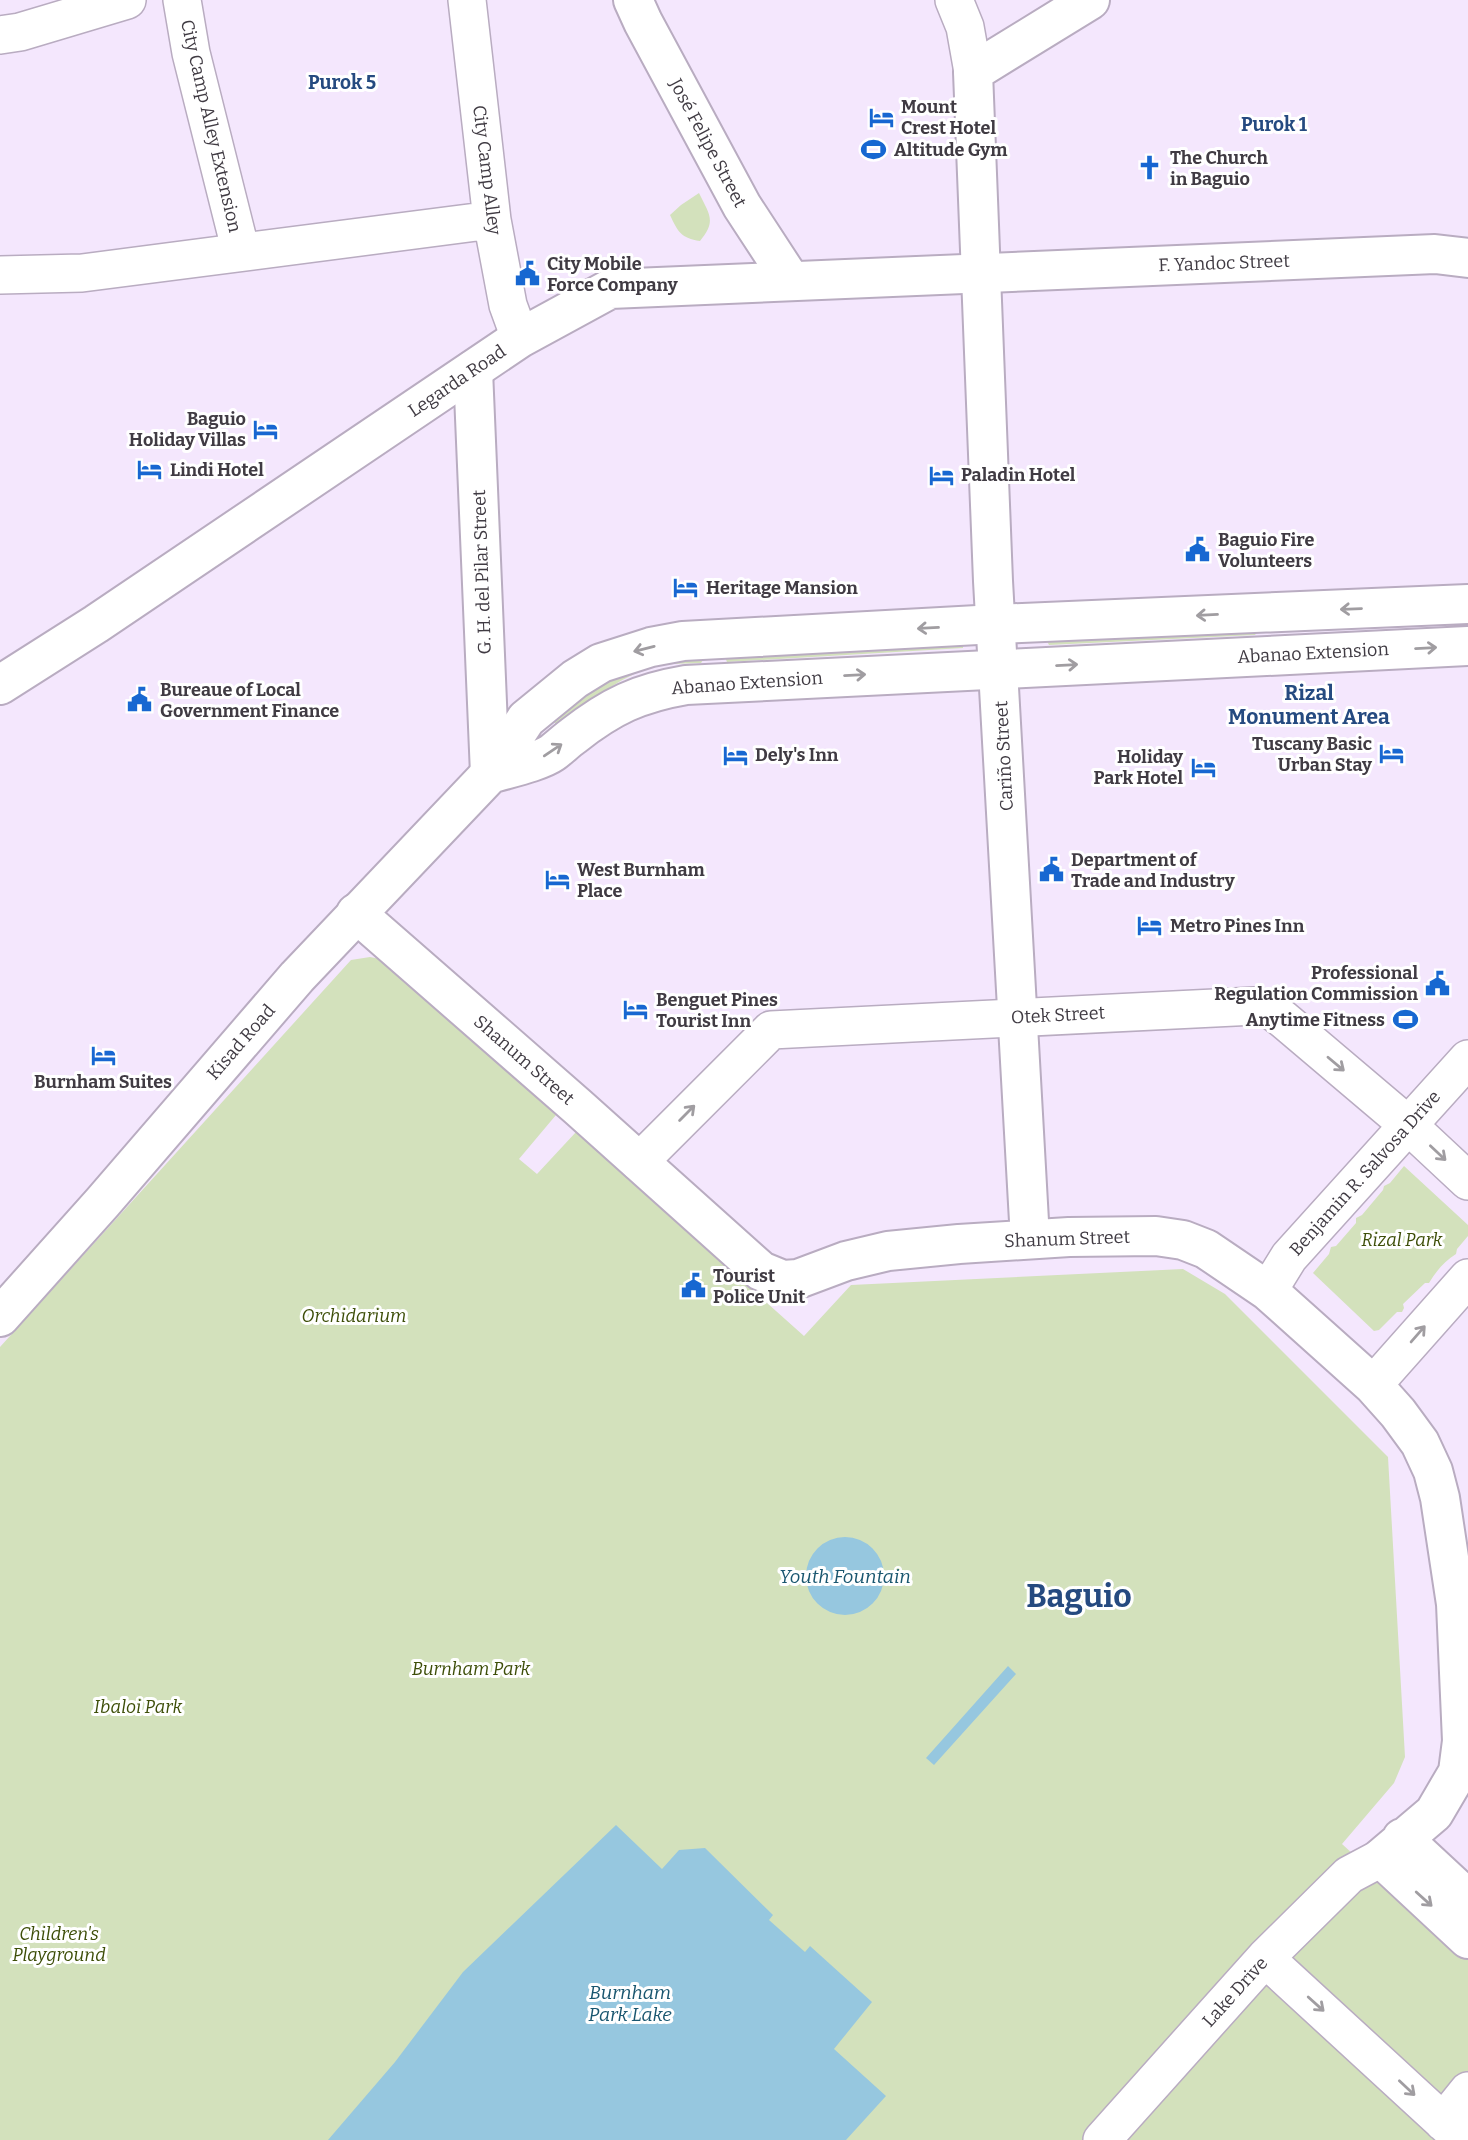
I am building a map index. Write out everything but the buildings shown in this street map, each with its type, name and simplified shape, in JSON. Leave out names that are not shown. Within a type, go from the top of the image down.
[{"type":"main road","name":"José Felipe Street","points":[[633,0],[742,206],[791,281]]},
{"type":"main road","points":[[974,72],[1090,0]]},
{"type":"main road","name":"Cariño Street","points":[[974,72],[996,625],[1030,1239]]},
{"type":"main road","name":"F. Yandoc Street","points":[[980,274],[1435,254],[1468,258]]},
{"type":"main road","name":"Legarda Road","points":[[0,685],[520,338],[610,289],[980,274]]},
{"type":"main road","name":"G. H. del Pilar Street","points":[[473,370],[490,774]]},
{"type":"main road","points":[[490,774],[526,719],[575,679],[601,663],[639,650],[683,641],[1468,604]]},
{"type":"main road","points":[[1275,612],[1277,655]]},
{"type":"main road","points":[[712,640],[714,683]]},
{"type":"main road","name":"Abanao Extension","points":[[490,774],[550,755],[593,721],[635,697],[686,685],[1468,646]]},
{"type":"main road","name":"Kisad Road","points":[[0,1317],[297,977],[490,774]]},
{"type":"main road","name":"Shanum Street","points":[[356,913],[761,1271],[782,1280],[798,1279],[846,1261],[888,1251],[1030,1239],[1156,1236],[1183,1240],[1206,1249],[1268,1291],[1373,1385],[1420,1443],[1433,1471],[1462,1604],[1462,1741],[1458,1772],[1434,1813],[1391,1848]]},
{"type":"main road","points":[[1391,1848],[1468,1899]]},
{"type":"main road","points":[[1391,1848],[1468,1939]]},
{"type":"street","points":[[0,35],[20,32],[127,0]]},
{"type":"street","name":"City Camp Alley Extension","points":[[182,0],[191,53],[241,252]]},
{"type":"street","name":"City Camp Alley","points":[[467,0],[492,220],[508,305],[520,338]]},
{"type":"street","points":[[954,0],[965,27],[974,72]]},
{"type":"street","name":"City Camp Alley Extension","points":[[0,275],[82,273],[492,220]]},
{"type":"street","name":"Otek Street","points":[[639,1162],[771,1030],[1255,1006],[1270,1009],[1408,1125],[1468,1181]]},
{"type":"street","name":"Benjamin R. Salvosa Drive","points":[[1268,1291],[1289,1257],[1468,1059]]},
{"type":"street","points":[[1373,1385],[1468,1278]]},
{"type":"street","name":"Lake Drive","points":[[1102,2140],[1265,1958],[1349,1875],[1391,1848]]},
{"type":"street","points":[[1265,1958],[1453,2131],[1468,2091]]},
{"type":"green space","points":[[699,193],[710,217],[708,228],[700,241],[681,233],[670,215]]},
{"type":"green space","points":[[1258,631],[1255,635],[1049,645],[1046,639]]},
{"type":"green space","points":[[963,641],[963,648],[727,662],[725,657]]},
{"type":"green space","points":[[701,657],[701,663],[657,666],[629,676],[604,691],[559,728],[554,722],[595,689],[624,673],[656,660]]},
{"type":"green space","name":"Burnham Park","points":[[370,957],[380,959],[556,1115],[519,1159],[537,1174],[576,1132],[804,1336],[851,1285],[1183,1269],[1225,1294],[1388,1457],[1405,1757],[1394,1783],[1342,1844],[1468,1959],[1468,2140],[0,2140],[0,1347],[351,960]]},
{"type":"green space","name":"Rizal Park","points":[[1404,1166],[1468,1225],[1468,1236],[1456,1254],[1441,1267],[1429,1283],[1425,1283],[1403,1304],[1402,1312],[1397,1312],[1379,1330],[1374,1331],[1313,1273],[1329,1254],[1331,1247],[1336,1246],[1356,1223],[1356,1218],[1362,1215],[1384,1186],[1390,1183]]},
{"type":"water","name":"Youth Fountain","points":[[845,1537],[860,1540],[873,1548],[881,1561],[884,1576],[881,1591],[873,1604],[860,1612],[845,1615],[830,1612],[817,1604],[809,1591],[806,1576],[809,1561],[817,1548],[830,1540]]},
{"type":"water","points":[[1008,1666],[1016,1674],[934,1765],[926,1758]]},
{"type":"water","name":"Burnham Park Lake","points":[[616,1825],[662,1869],[679,1850],[705,1848],[773,1915],[769,1920],[805,1952],[810,1946],[872,2002],[834,2049],[886,2096],[846,2140],[328,2140],[395,2062],[463,1972]]},
{"type":"place","name":"Mount Crest Hotel","points":[[881,117]]},
{"type":"place","name":"Altitude Gym","points":[[874,150]]},
{"type":"place","name":"The Church in Baguio","points":[[1150,168]]},
{"type":"place","name":"City Mobile Force Company","points":[[527,274]]},
{"type":"place","name":"Baguio Holiday Villas","points":[[266,429]]},
{"type":"place","name":"Lindi Hotel","points":[[150,470]]},
{"type":"place","name":"Paladin Hotel","points":[[941,475]]},
{"type":"place","name":"Baguio Fire Volunteers","points":[[1198,550]]},
{"type":"place","name":"Heritage Mansion","points":[[686,588]]},
{"type":"place","name":"Bureaue of Local Government Finance","points":[[140,700]]},
{"type":"place","name":"Tuscany Basic Urban Stay","points":[[1392,754]]},
{"type":"place","name":"Dely's Inn","points":[[735,755]]},
{"type":"place","name":"Holiday Park Hotel","points":[[1203,767]]},
{"type":"place","name":"Department of Trade and Industry","points":[[1051,870]]},
{"type":"place","name":"West Burnham Place","points":[[557,880]]},
{"type":"place","name":"Metro Pines Inn","points":[[1150,926]]},
{"type":"place","name":"Professional Regulation Commission","points":[[1438,983]]},
{"type":"place","name":"Benguet Pines Tourist Inn","points":[[636,1010]]},
{"type":"place","name":"Anytime Fitness","points":[[1405,1020]]},
{"type":"place","name":"Burnham Suites","points":[[103,1055]]},
{"type":"place","name":"Tourist Police Unit","points":[[693,1286]]},
{"type":"district","name":"Purok 5","points":[[342,82]]},
{"type":"district","name":"Purok 1","points":[[1274,124]]},
{"type":"district","name":"Rizal Monument Area","points":[[1309,705]]},
{"type":"district","name":"Baguio","points":[[1079,1596]]},
{"type":"park label","name":"Orchidarium","points":[[354,1316]]},
{"type":"park label","name":"Ibaloi Park","points":[[138,1707]]},
{"type":"park label","name":"Children's Playground","points":[[59,1944]]}]
